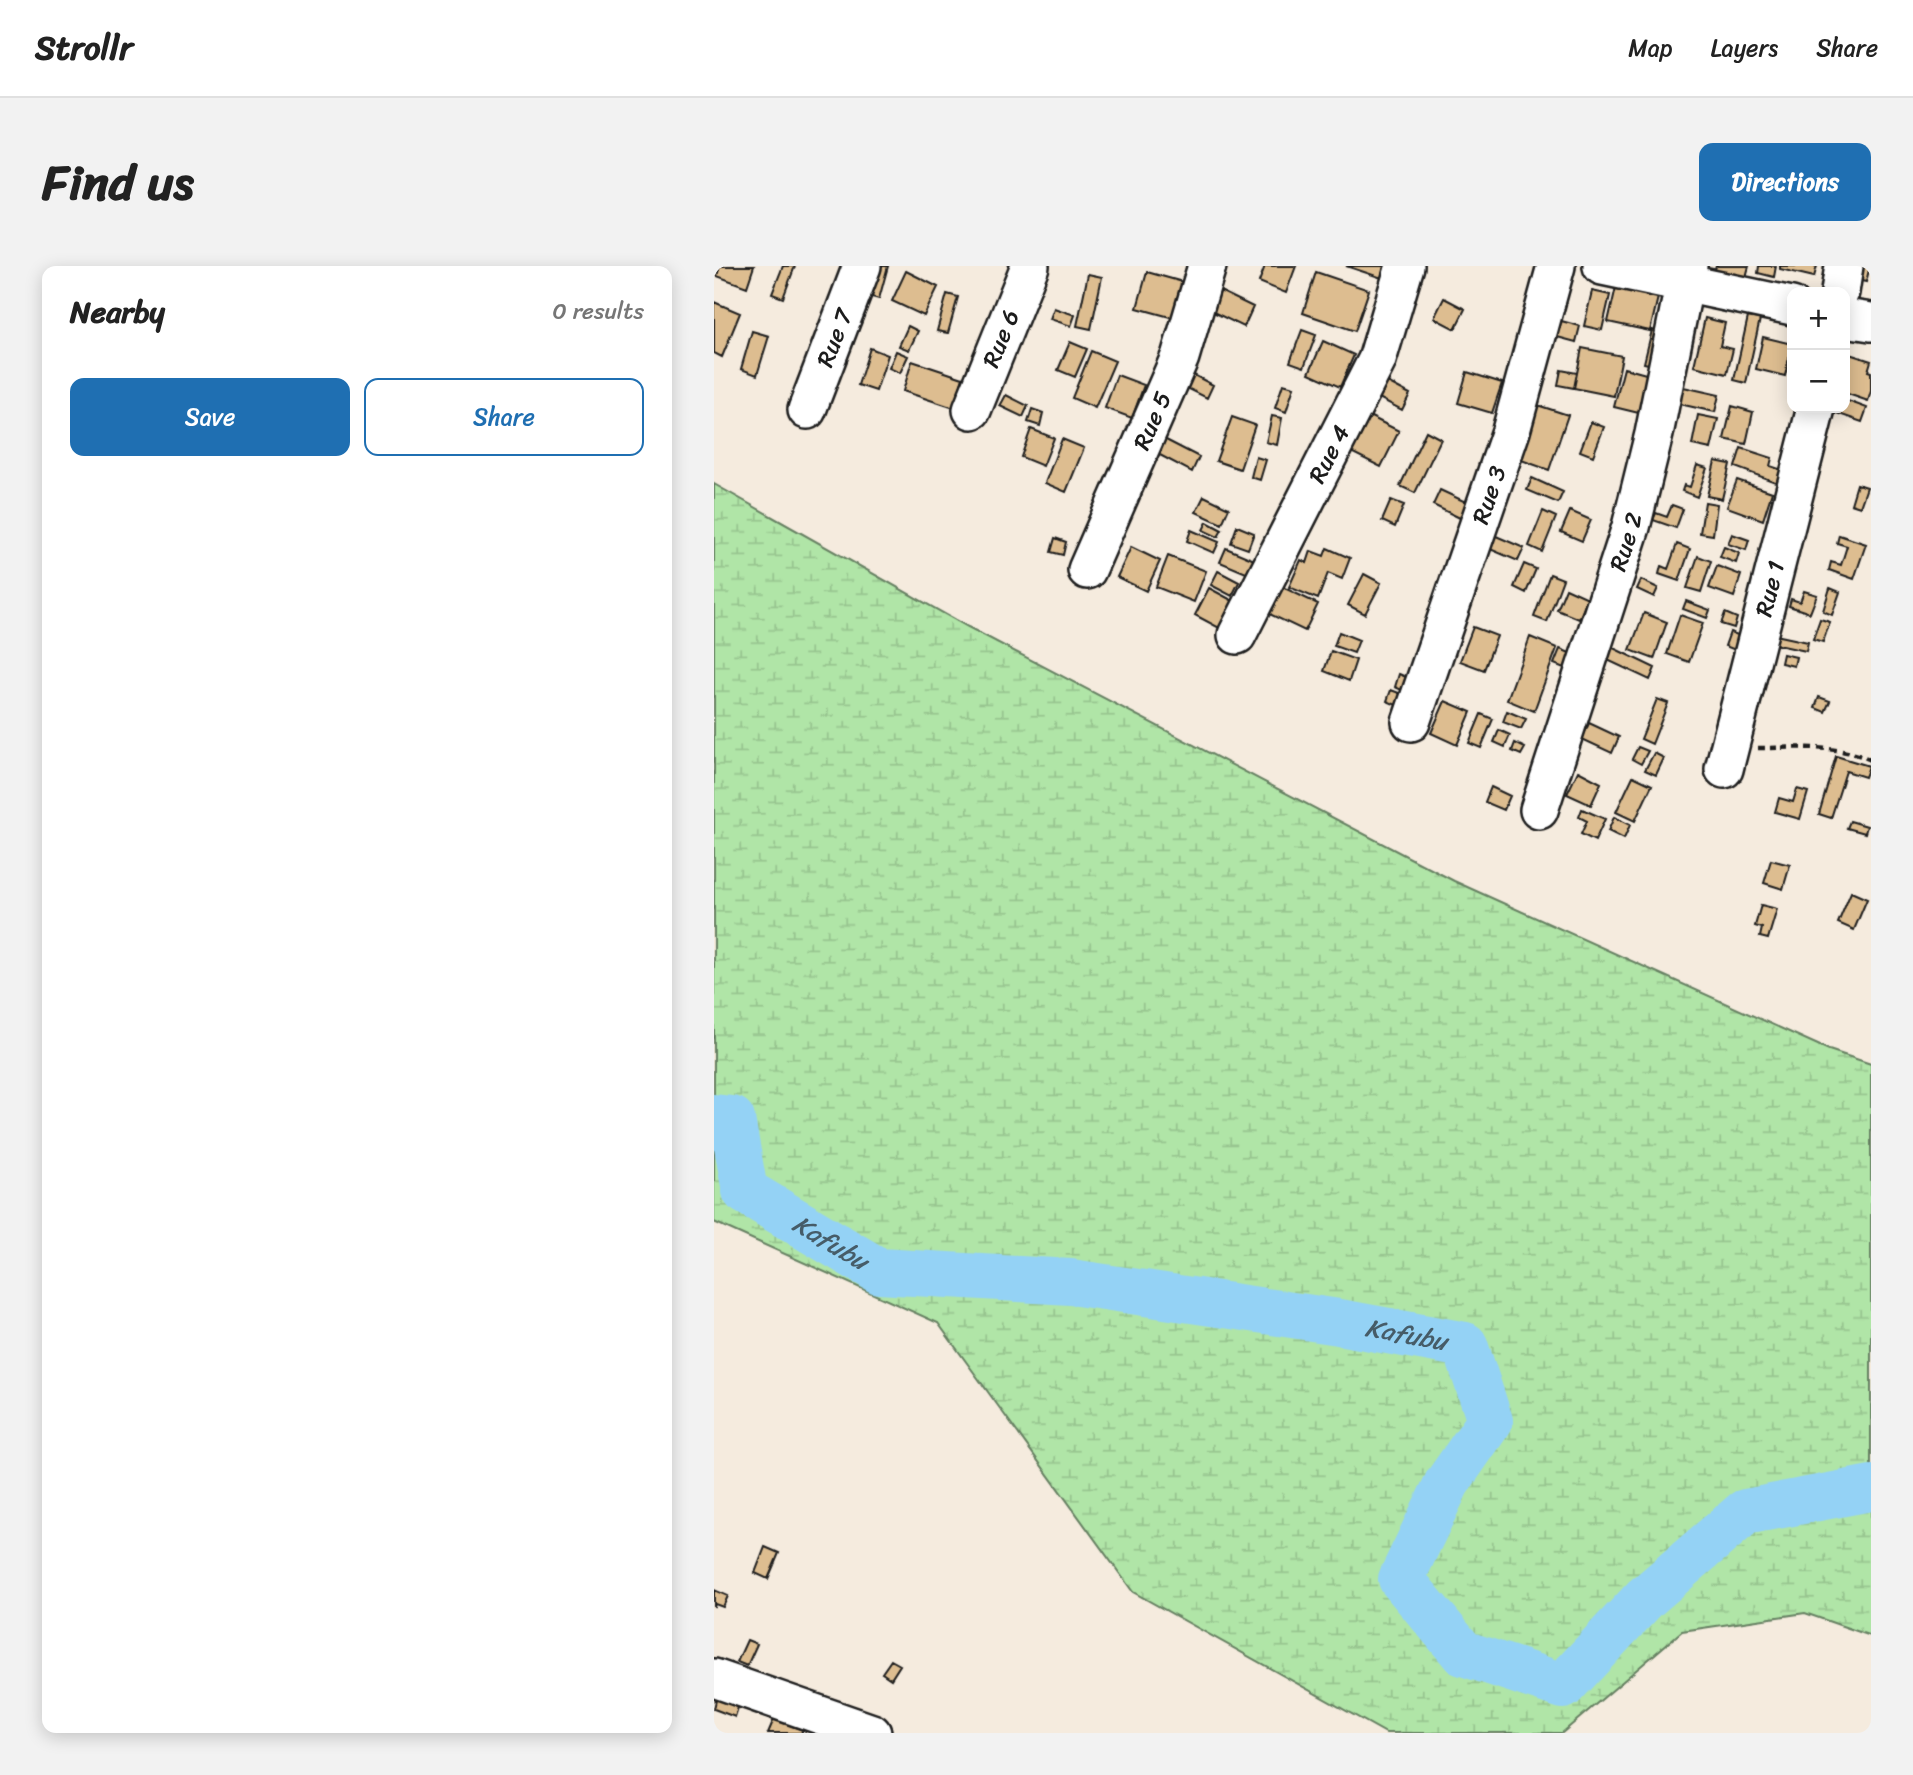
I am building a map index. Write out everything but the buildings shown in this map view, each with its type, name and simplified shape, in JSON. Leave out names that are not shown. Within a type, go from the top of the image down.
[{"type":"street","name":"Rue 7","points":[[807,411],[862,266]]},
{"type":"street","name":"Rue 6","points":[[972,410],[1030,266]]},
{"type":"street","name":"Rue 5","points":[[1087,570],[1181,357],[1207,266]]},
{"type":"street","name":"Rue 4","points":[[1237,635],[1377,360],[1405,266]]},
{"type":"street","name":"Rue 3","points":[[1411,722],[1511,431],[1556,266]]},
{"type":"street","points":[[1602,266],[1687,274],[1787,304]]},
{"type":"street","points":[[1841,287],[1844,266]]},
{"type":"street","name":"Rue 2","points":[[1539,810],[1631,527],[1687,274]]},
{"type":"street","points":[[1850,319],[1871,322]]},
{"type":"street","name":"Rue 1","points":[[1727,759],[1815,413]]},
{"type":"street","points":[[714,1678],[872,1733]]},
{"type":"path","points":[[1727,759],[1827,748],[1854,752],[1871,760]]},
{"type":"green space","points":[[714,484],[968,627],[1454,881],[1829,1050],[1871,1064],[1871,1636],[1805,1613],[1682,1631],[1562,1733],[1386,1733],[1133,1592],[938,1323],[714,1222]]},
{"type":"waterway","name":"Kafubu","points":[[714,1117],[732,1119],[745,1191],[879,1271],[1071,1282],[1339,1322],[1465,1345],[1490,1421],[1447,1483],[1401,1579],[1463,1653],[1563,1686],[1645,1598],[1745,1512],[1871,1488]]}]
